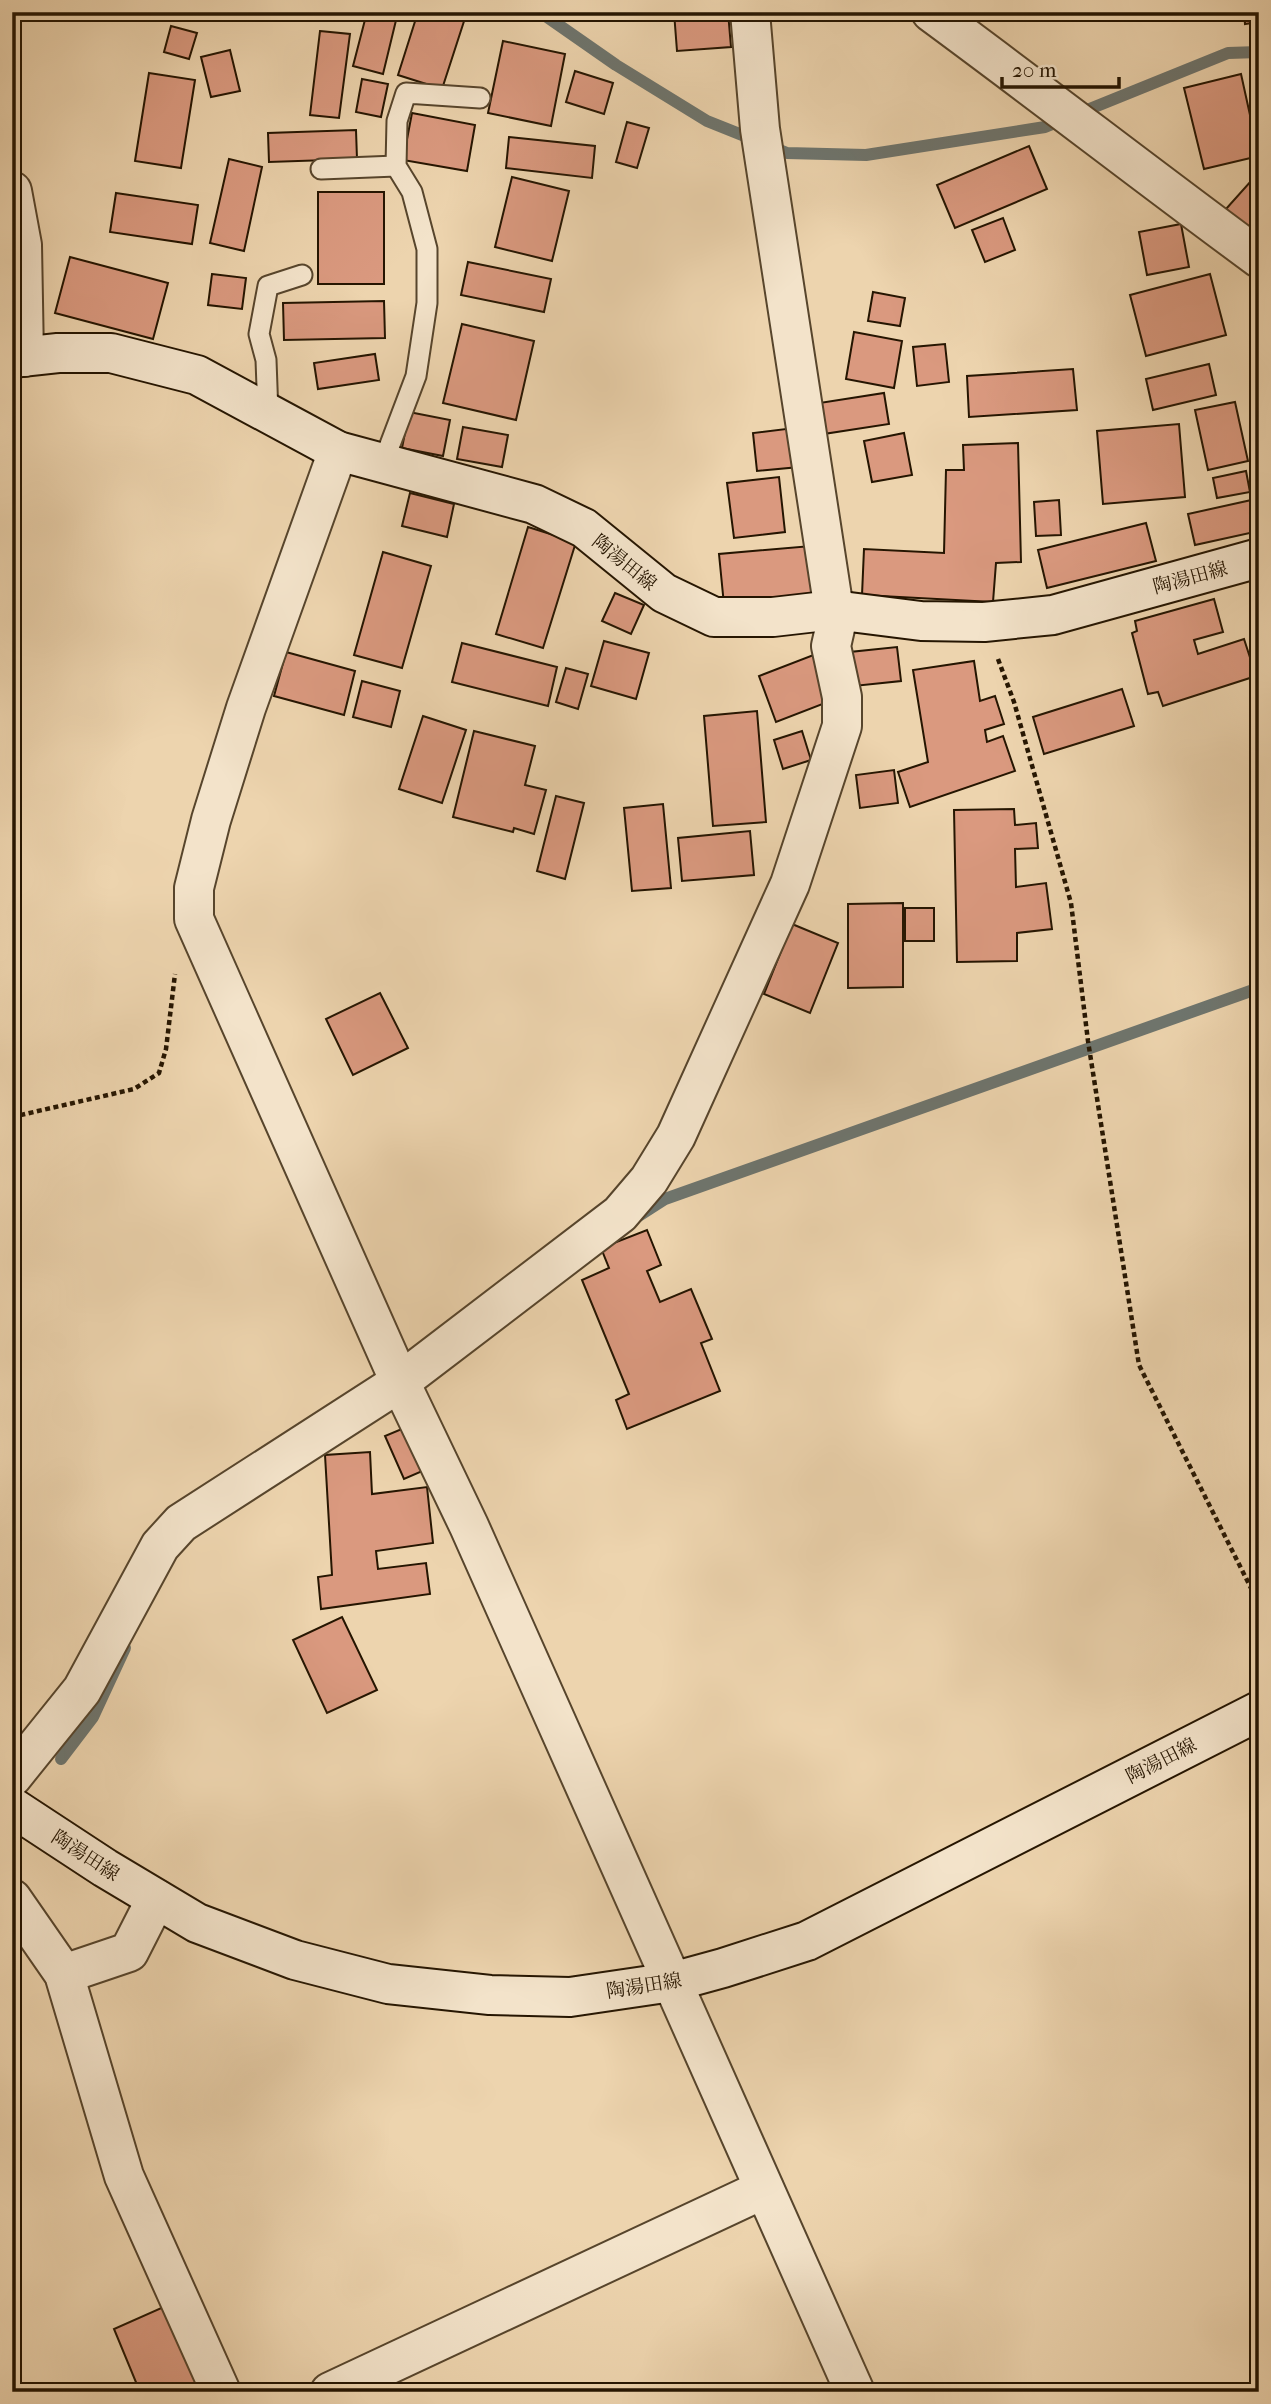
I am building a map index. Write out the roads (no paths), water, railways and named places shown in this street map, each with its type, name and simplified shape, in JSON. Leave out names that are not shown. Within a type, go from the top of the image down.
[{"type":"street","points":[[12,1777],[82,1690],[160,1546],[181,1523],[400,1382],[620,1214],[649,1180],[676,1136],[790,884],[842,726],[842,697],[831,646],[837,610],[760,129],[750,12]]},
{"type":"street","points":[[931,12],[1259,258]]},
{"type":"street","points":[[12,191],[22,245],[18,358]]},
{"type":"street","name":"陶湯田線","points":[[18,358],[58,353],[111,353],[197,375],[338,451],[534,504],[584,528],[664,593],[714,617],[773,617],[837,610],[921,621],[984,622],[1053,615],[1259,558]]},
{"type":"street","points":[[338,451],[246,708],[211,820],[194,888],[194,919],[400,1382],[469,1526],[855,2392]]},
{"type":"street","name":"陶湯田線","points":[[12,1807],[197,1923],[283,1956],[387,1984],[490,1995],[570,1997],[672,1982],[807,1941],[1259,1711]]},
{"type":"street","points":[[12,1899],[64,1974],[124,2176],[221,2392]]},
{"type":"street","points":[[64,1974],[129,1952],[156,1899]]},
{"type":"street","points":[[330,2392],[764,2189]]},
{"type":"lane","points":[[383,463],[416,376],[427,303],[427,248],[412,192],[396,166],[397,121],[406,93],[480,98]]},
{"type":"lane","points":[[321,169],[396,166]]},
{"type":"lane","points":[[268,414],[266,360],[259,334],[268,286],[302,275]]},
{"type":"waterway","points":[[540,12],[616,65],[707,121],[787,153],[866,155],[1045,127],[1228,53],[1259,52]]},
{"type":"waterway","points":[[637,1217],[665,1199],[1259,988]]},
{"type":"waterway","points":[[61,1759],[93,1717],[125,1648]]}]
